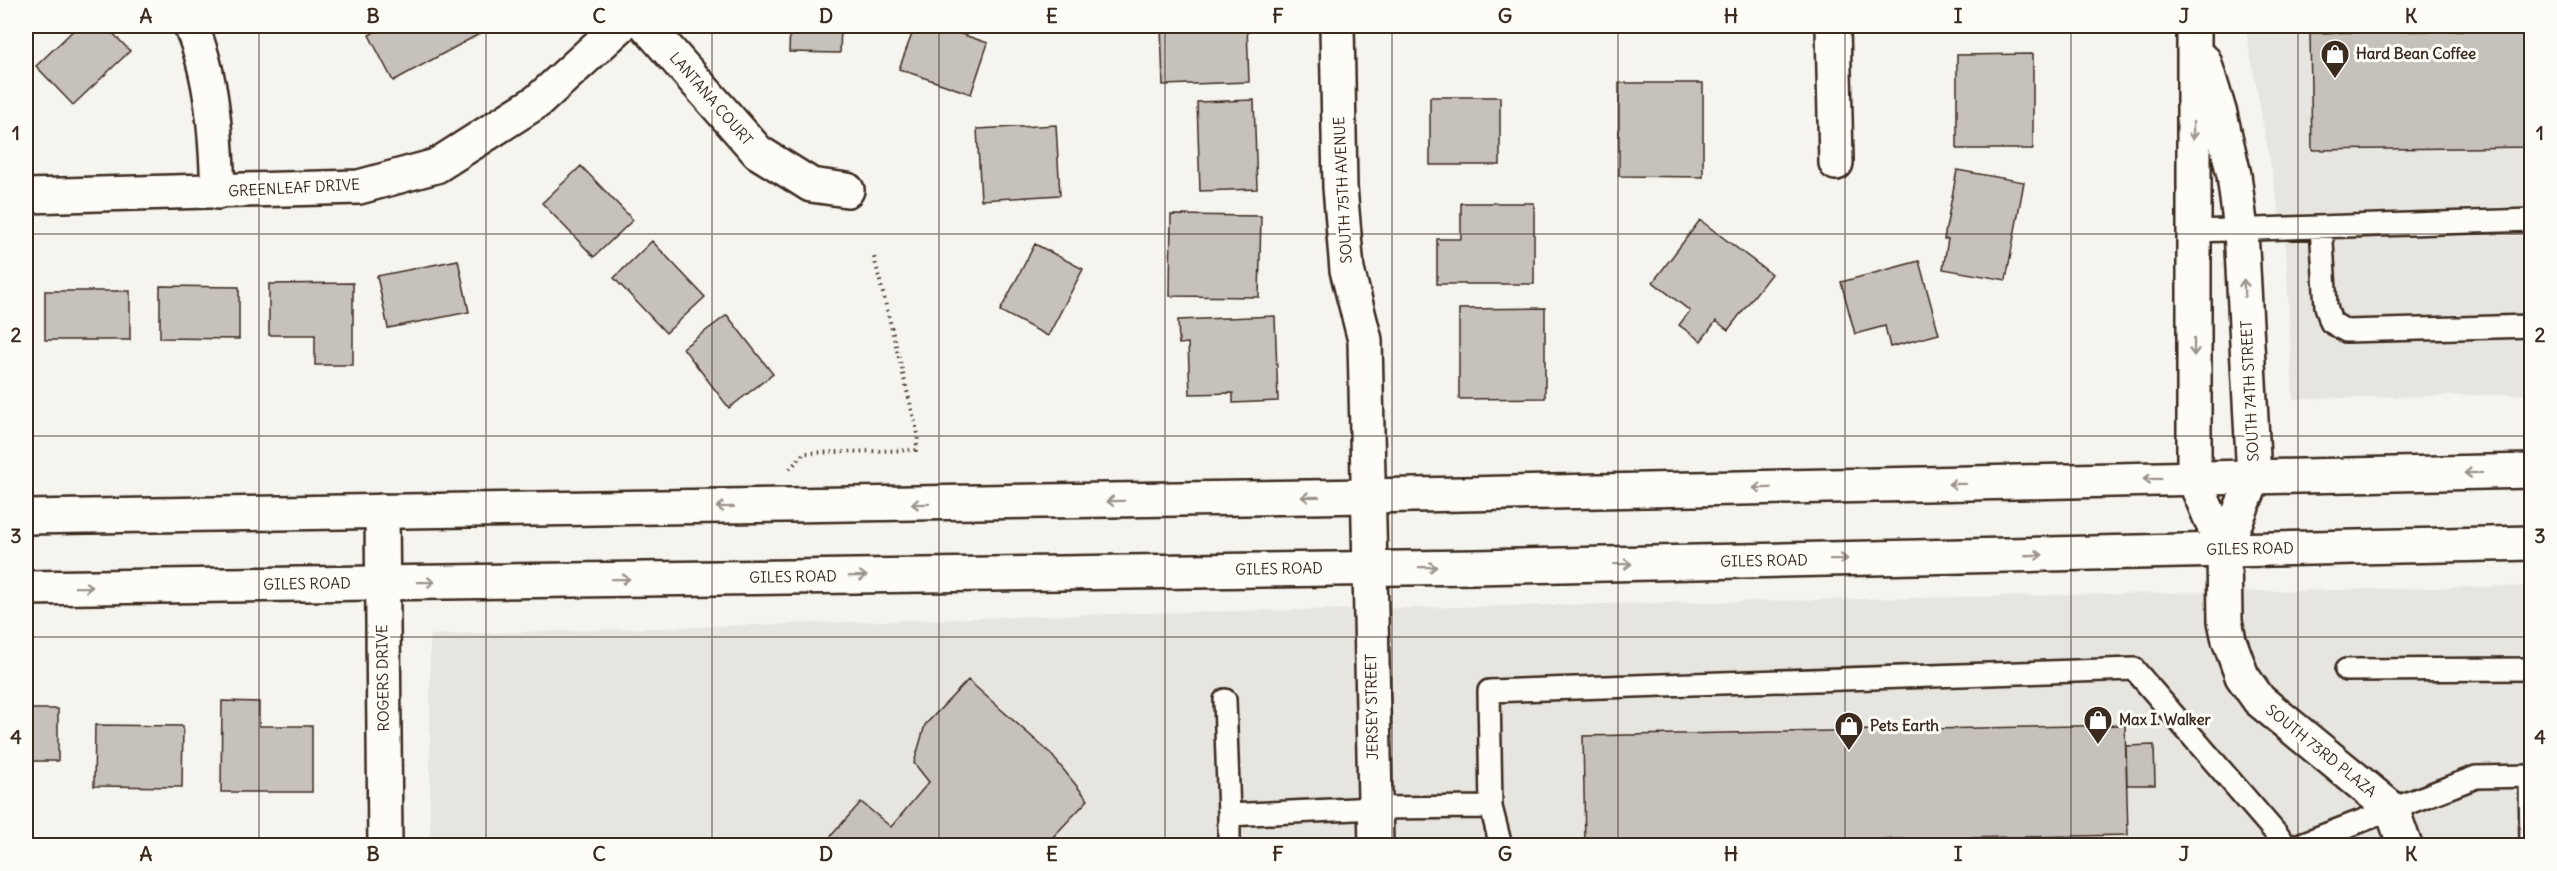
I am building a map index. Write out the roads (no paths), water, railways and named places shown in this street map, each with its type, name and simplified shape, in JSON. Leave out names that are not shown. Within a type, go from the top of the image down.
[{"type":"main road","points":[[191,26],[201,48],[216,136],[218,192]]},
{"type":"main road","name":"GREENLEAF DRIVE","points":[[26,196],[359,187],[436,166],[538,101],[620,26]]},
{"type":"main road","name":"LANTANA COURT","points":[[647,26],[758,152],[811,185],[847,190]]},
{"type":"main road","name":"SOUTH 75TH AVENUE","points":[[1337,26],[1340,187],[1347,270],[1365,340],[1370,568]]},
{"type":"main road","points":[[1833,26],[1836,163]]},
{"type":"main road","name":"SOUTH 74TH STREET","points":[[2195,28],[2234,175],[2241,230],[2254,477],[2224,550]]},
{"type":"main road","name":"SOUTH 74TH STREET","points":[[2195,28],[2194,478],[2224,550]]},
{"type":"main road","points":[[26,517],[1368,496],[2532,471]]},
{"type":"main road","name":"ROGERS DRIVE","points":[[382,512],[385,846]]},
{"type":"main road","name":"GILES ROAD","points":[[26,588],[1370,568],[2532,543]]},
{"type":"main road","name":"SOUTH 73RD PLAZA","points":[[2224,550],[2225,621],[2235,657],[2250,688],[2272,712],[2392,809]]},
{"type":"main road","name":"JERSEY STREET","points":[[1370,568],[1376,846]]},
{"type":"main road","points":[[2392,809],[2405,846]]},
{"type":"lane","points":[[2195,231],[2532,220]]},
{"type":"lane","points":[[2322,227],[2326,306],[2331,322],[2346,331],[2532,326]]},
{"type":"lane","points":[[1501,846],[1491,807],[1489,691],[2134,669],[2287,846]]},
{"type":"lane","points":[[2346,670],[2532,669]]},
{"type":"lane","points":[[1225,700],[1229,846]]},
{"type":"lane","points":[[2296,846],[2476,777],[2531,776],[2531,846]]},
{"type":"lane","points":[[1229,815],[1375,808],[1491,807]]},
{"type":"place","name":"Hard Bean Coffee","points":[[2335,80]]},
{"type":"place","name":"Max I. Walker","points":[[2098,746]]},
{"type":"place","name":"Pets Earth","points":[[1849,752]]}]
